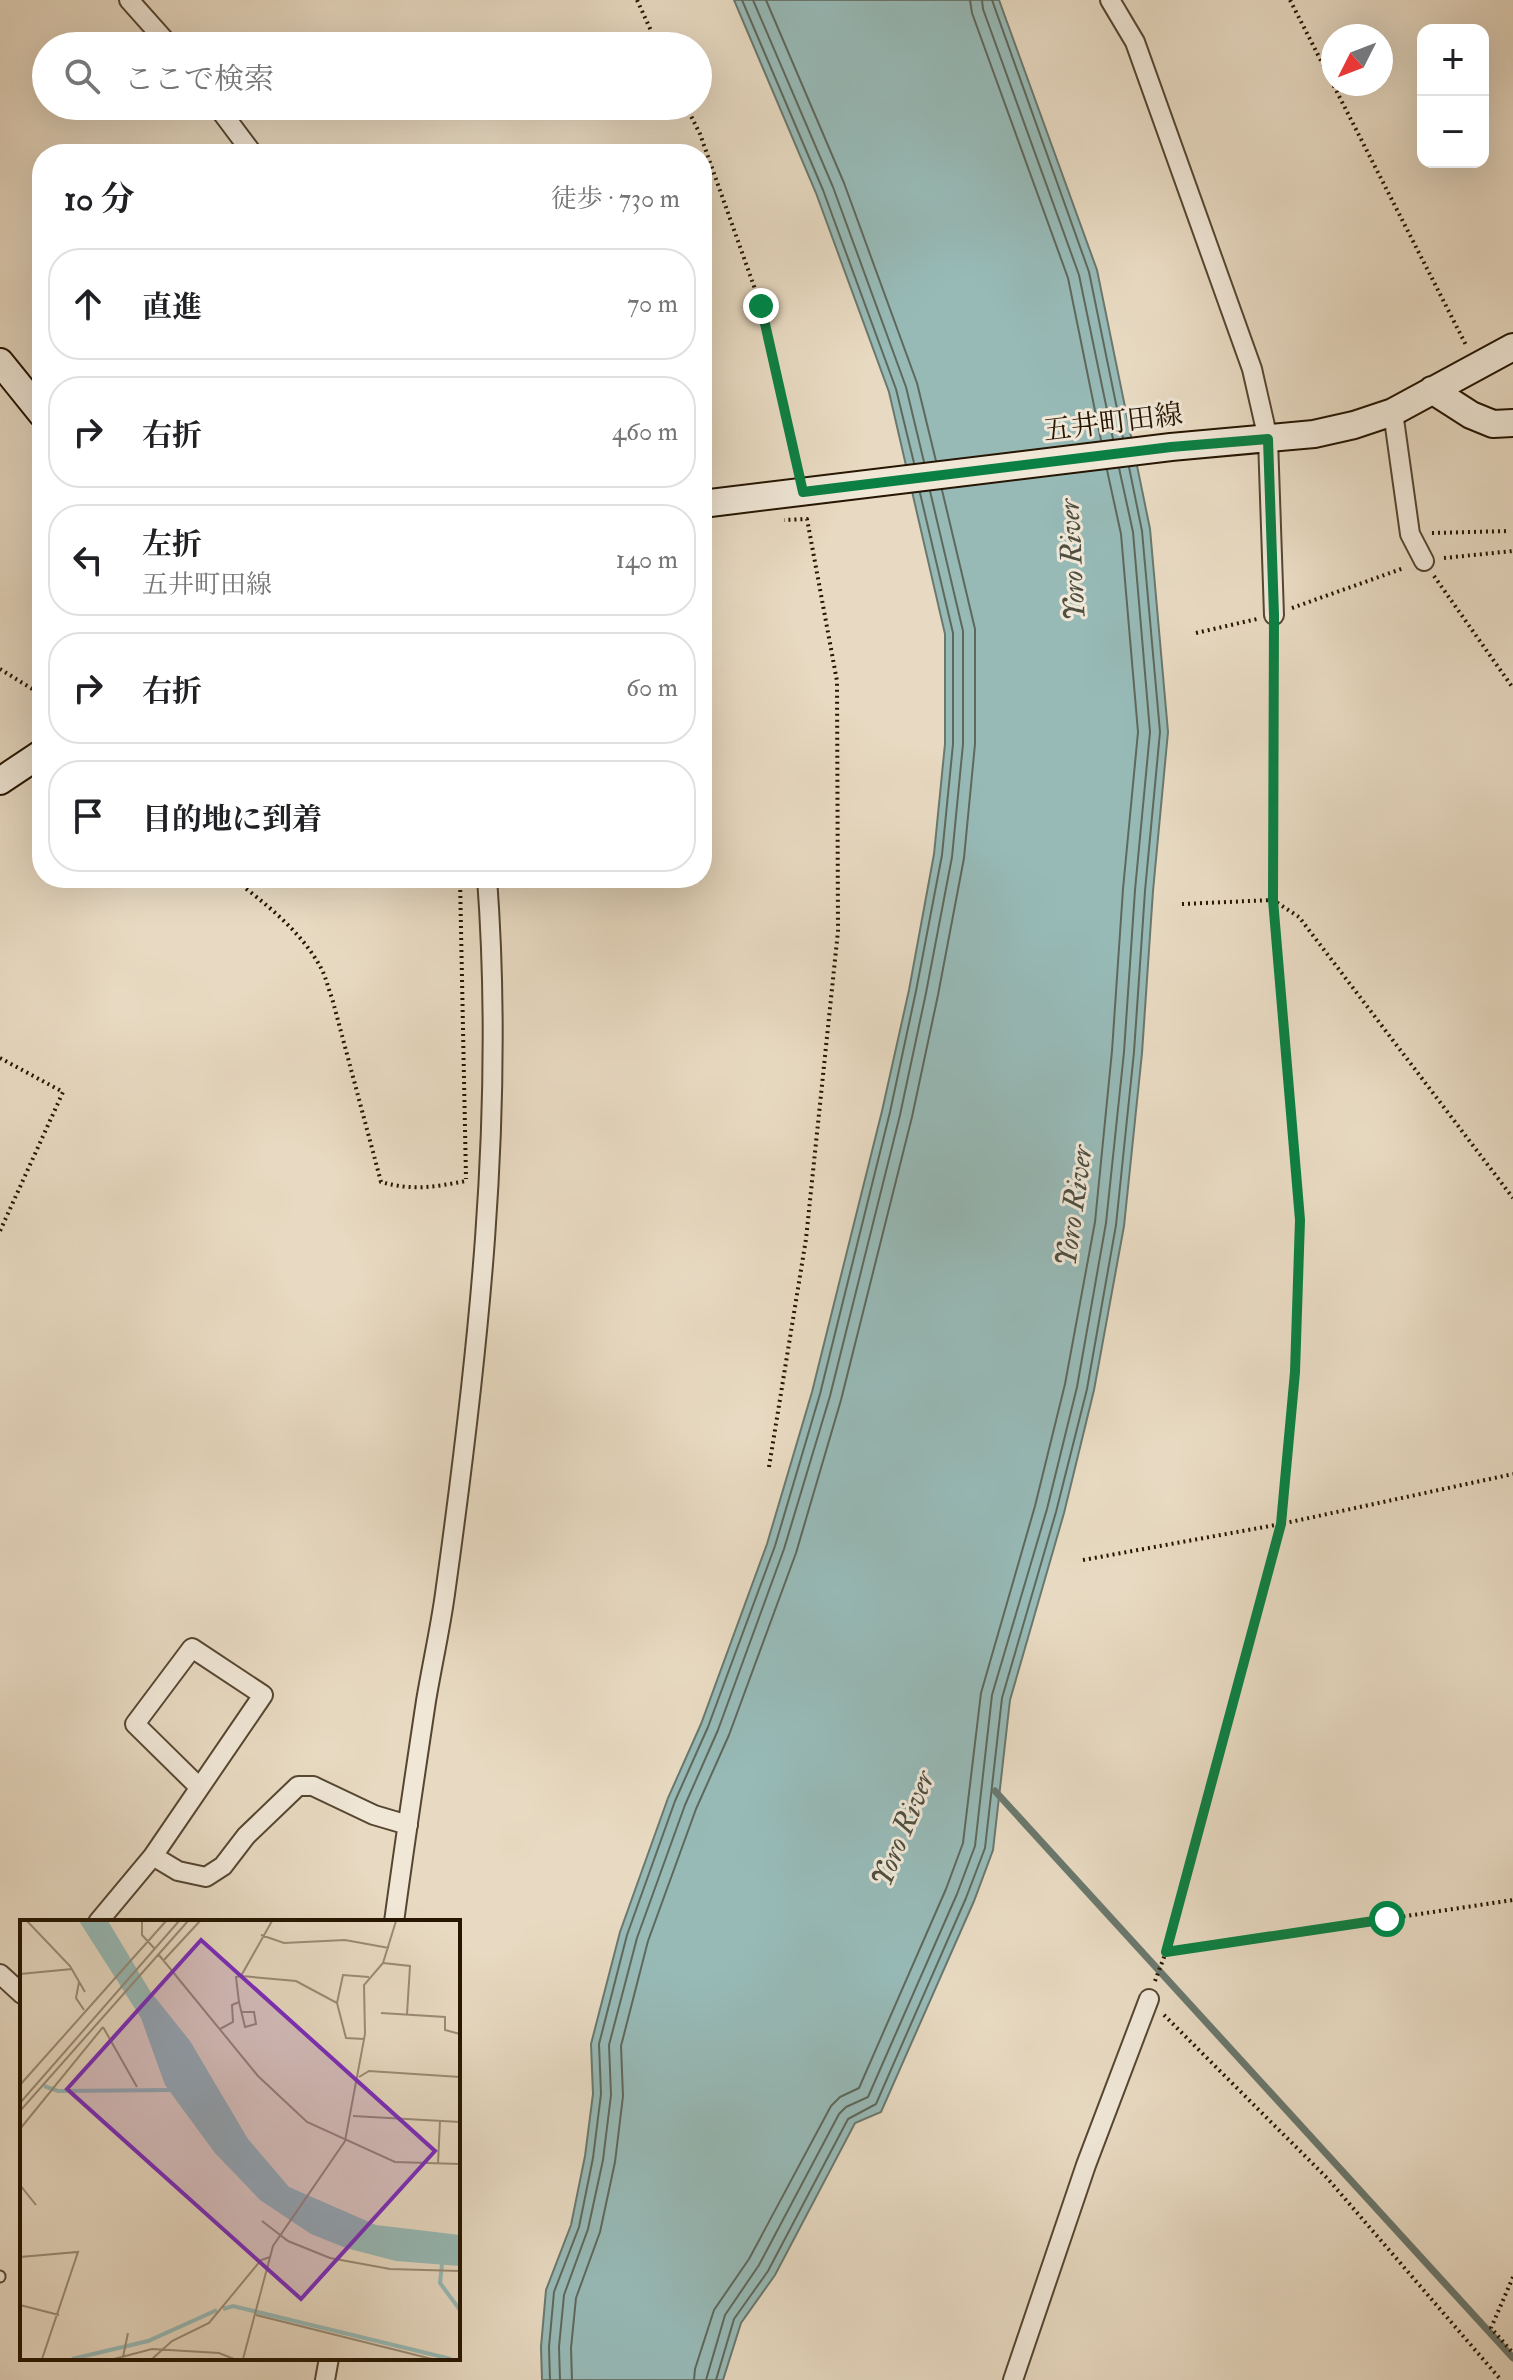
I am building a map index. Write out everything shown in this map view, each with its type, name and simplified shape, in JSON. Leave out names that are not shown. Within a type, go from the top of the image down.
[{"type":"main road","name":"五井町田線","points":[[712,503],[1171,447],[1314,434],[1393,412],[1513,347]]},
{"type":"main road","points":[[0,362],[32,402]]},
{"type":"main road","points":[[1432,390],[1471,415],[1493,424],[1513,423]]},
{"type":"main road","points":[[0,781],[32,760]]},
{"type":"street","points":[[129,0],[158,32]]},
{"type":"street","points":[[1110,0],[1141,57],[1252,369],[1268,439],[1274,615]]},
{"type":"street","points":[[228,120],[246,144]]},
{"type":"street","points":[[1393,412],[1410,534],[1424,561]]},
{"type":"street","points":[[394,1920],[445,1596],[474,1373],[484,1260],[494,1031],[493,951],[488,888]]},
{"type":"street","points":[[100,1920],[153,1856],[263,1695],[192,1648],[135,1724],[199,1787]]},
{"type":"street","points":[[153,1856],[178,1871],[206,1877],[223,1866],[246,1836],[298,1786],[313,1786],[374,1815],[408,1825]]},
{"type":"street","points":[[0,1974],[20,1992]]},
{"type":"street","points":[[1013,2380],[1086,2165],[1149,1999]]},
{"type":"street","points":[[325,2380],[329,2360]]},
{"type":"path","points":[[637,0],[652,32]]},
{"type":"path","points":[[1290,0],[1477,366]]},
{"type":"path","points":[[693,120],[704,144]]},
{"type":"path","points":[[712,168],[761,306],[803,492]]},
{"type":"path","points":[[769,1467],[806,1239],[838,931],[837,681],[807,519],[779,521]]},
{"type":"path","points":[[1410,534],[1510,531]]},
{"type":"path","points":[[1196,633],[1274,615],[1424,561],[1513,551]]},
{"type":"path","points":[[1424,561],[1513,688]]},
{"type":"path","points":[[1274,615],[1273,900],[1300,1220],[1295,1372],[1281,1524],[1166,1952],[1149,1999],[1328,2179],[1501,2380]]},
{"type":"path","points":[[0,669],[32,689]]},
{"type":"path","points":[[245,888],[286,924],[322,969],[381,1182],[404,1188],[432,1188],[466,1181],[460,888]]},
{"type":"path","points":[[1182,904],[1273,900],[1299,917],[1513,1198]]},
{"type":"path","points":[[0,1058],[63,1092],[0,1231]]},
{"type":"path","points":[[1083,1560],[1281,1524],[1513,1474]]},
{"type":"path","points":[[1166,1952],[1513,1900]]},
{"type":"path","points":[[1513,2277],[1491,2328],[1513,2353]]},
{"type":"water","name":"Yoro River","points":[[734,0],[999,0],[1097,270],[1150,529],[1168,732],[1142,1053],[1124,1226],[1094,1390],[1064,1513],[1010,1700],[993,1850],[974,1901],[881,2112],[855,2123],[775,2275],[741,2323],[723,2380],[542,2380],[541,2347],[546,2290],[571,2225],[585,2156],[593,2094],[591,2044],[620,1932],[668,1798],[701,1724],[767,1544],[812,1392],[909,990],[934,854],[945,744],[945,634],[889,392],[816,193]]},
{"type":"waterway","points":[[995,1791],[1513,2358]]},
{"type":"route","points":[[761,306],[803,492],[1171,447],[1268,439],[1274,615],[1273,900],[1300,1220],[1295,1372],[1281,1524],[1166,1952],[1387,1919]]}]
